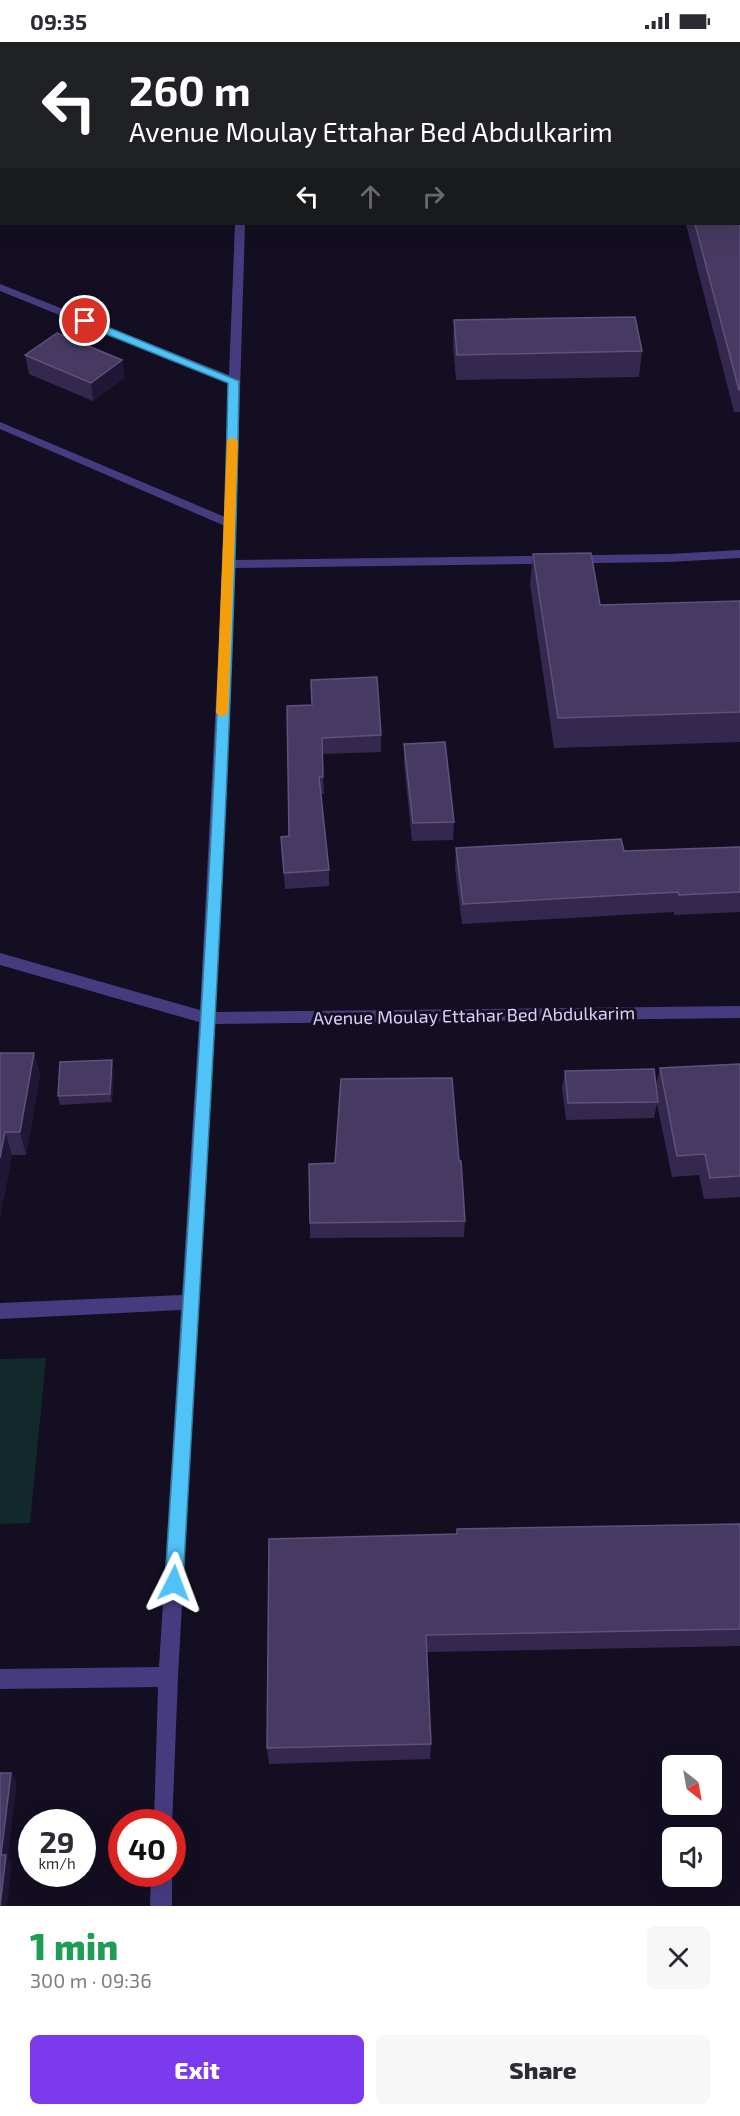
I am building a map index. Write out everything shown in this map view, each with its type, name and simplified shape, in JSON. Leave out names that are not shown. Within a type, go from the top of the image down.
[{"type":"street","points":[[164,1809],[168,1677],[207,1018],[231,524],[240,225]]},
{"type":"street","points":[[0,287],[234,381]]},
{"type":"street","points":[[0,425],[231,524]]},
{"type":"street","points":[[229,564],[669,558],[740,554]]},
{"type":"street","name":"Avenue Moulay Ettahar Bed Abdulkarim","points":[[0,959],[207,1018],[740,1012]]},
{"type":"street","points":[[0,1311],[191,1302]]},
{"type":"street","points":[[0,1679],[168,1677]]},
{"type":"street","points":[[161,1906],[162,1887]]},
{"type":"green space","points":[[46,1358],[30,1523],[0,1524],[0,1359]]},
{"type":"building","points":[[695,225],[740,225],[739,390]]},
{"type":"building","points":[[635,317],[642,351],[457,355],[454,320]]},
{"type":"building","points":[[57,333],[122,360],[91,383],[25,355]]},
{"type":"building","points":[[591,553],[600,605],[740,601],[740,712],[558,718],[533,554]]},
{"type":"building","points":[[377,677],[381,735],[322,738],[323,777],[319,777],[329,870],[284,873],[281,837],[289,836],[287,706],[312,705],[311,680]]},
{"type":"building","points":[[445,742],[454,822],[413,823],[404,744]]},
{"type":"building","points":[[621,839],[624,851],[740,847],[740,892],[679,895],[678,892],[463,904],[456,848]]},
{"type":"building","points":[[0,1053],[34,1053],[20,1132],[5,1132],[0,1158]]},
{"type":"building","points":[[112,1060],[110,1094],[58,1096],[60,1062]]},
{"type":"building","points":[[740,1064],[740,1176],[710,1178],[705,1154],[677,1156],[660,1068]]},
{"type":"building","points":[[654,1069],[658,1102],[568,1103],[565,1071]]},
{"type":"building","points":[[452,1078],[465,1221],[310,1223],[309,1164],[335,1163],[341,1079]]},
{"type":"building","points":[[740,1524],[740,1629],[426,1635],[431,1744],[267,1748],[269,1539],[457,1534],[457,1529]]},
{"type":"building","points":[[0,1773],[11,1773],[1,1855],[6,1855],[0,1906]]},
{"type":"slow traffic","points":[[222,713],[231,524],[232,441]]},
{"type":"route","points":[[85,321],[234,381],[231,524],[207,1018],[174,1583]]}]
